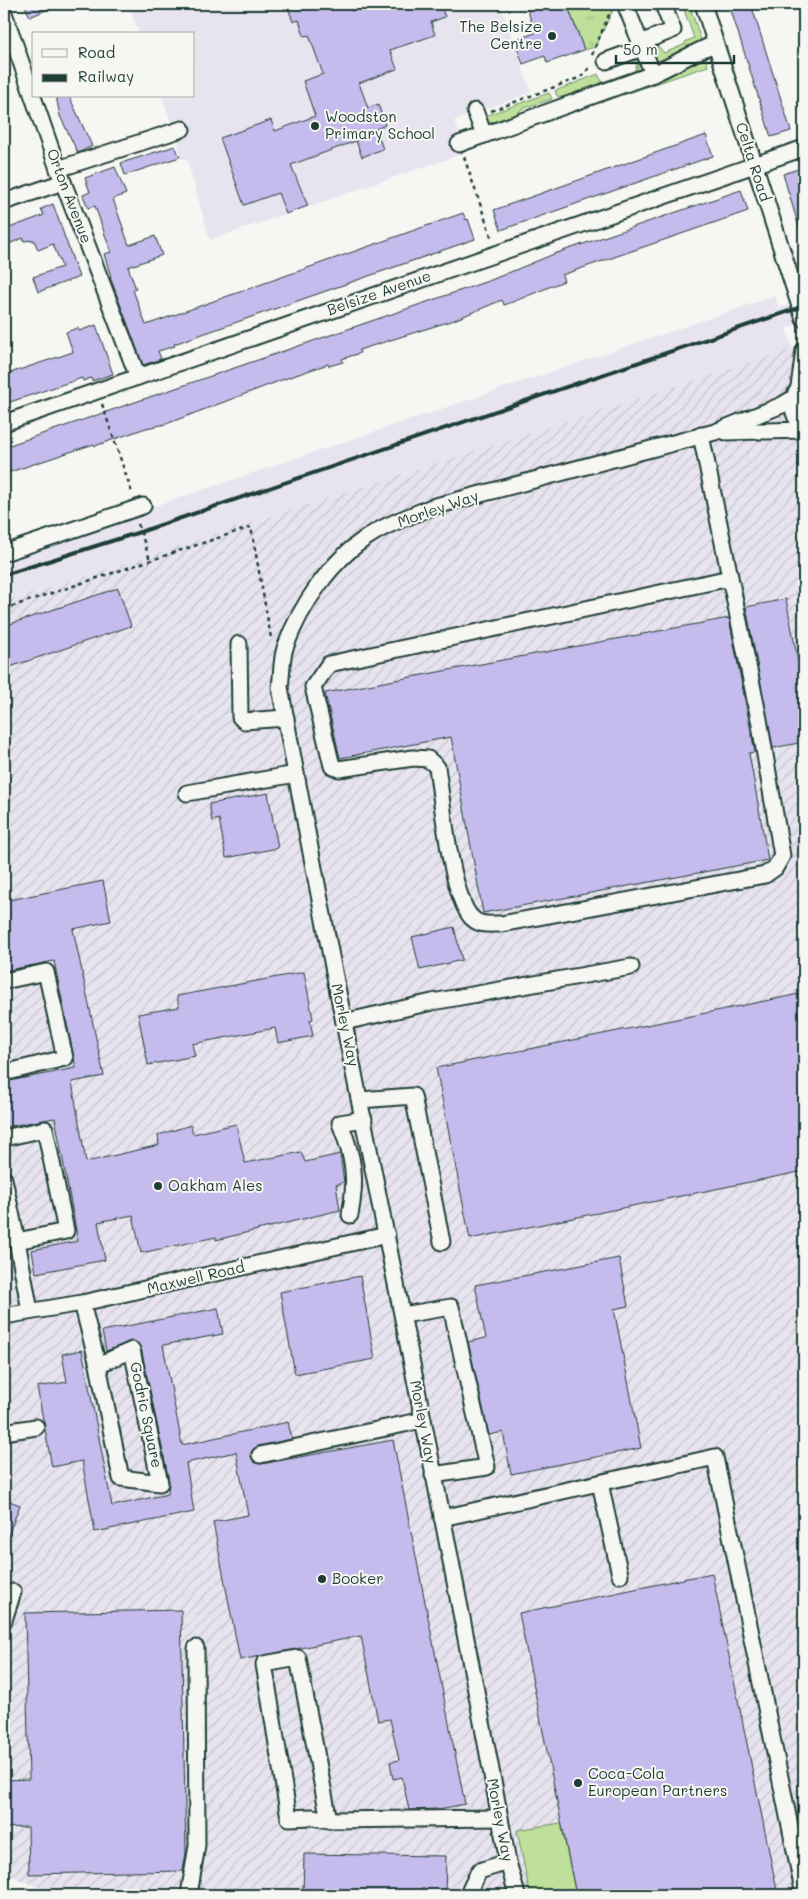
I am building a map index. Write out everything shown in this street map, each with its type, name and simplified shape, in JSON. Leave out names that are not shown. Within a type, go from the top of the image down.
[{"type":"street","points":[[625,4],[652,74]]},
{"type":"street","points":[[606,61],[673,30],[663,4]]},
{"type":"street","name":"Celta Road","points":[[703,4],[804,320]]},
{"type":"street","name":"Orton Avenue","points":[[4,13],[32,94]]},
{"type":"street","points":[[460,144],[675,65],[694,52],[715,44]]},
{"type":"street","name":"Orton Avenue","points":[[33,98],[60,175],[138,377]]},
{"type":"street","points":[[476,114],[484,135]]},
{"type":"street","points":[[4,202],[60,175],[182,129]]},
{"type":"street","name":"Belsize Avenue","points":[[4,423],[804,148]]},
{"type":"street","points":[[804,350],[794,412],[804,428]]},
{"type":"street","name":"Morley Way","points":[[517,1895],[508,1862],[403,1315],[326,938],[280,687],[284,650],[294,627],[310,599],[348,552],[370,535],[432,507],[708,433],[782,405],[799,389]]},
{"type":"street","name":"Morley Way","points":[[708,433],[804,428]]},
{"type":"street","points":[[708,433],[730,578],[759,719],[782,856],[775,868],[765,875],[501,924],[482,924],[471,918],[457,892],[437,767],[428,759],[413,758],[340,769],[332,766],[313,687],[329,664],[730,578]]},
{"type":"street","points":[[4,553],[140,507]]},
{"type":"street","points":[[239,644],[240,716],[244,721],[286,718]]},
{"type":"street","points":[[187,793],[296,774]]},
{"type":"street","points":[[344,1022],[432,1002],[631,967]]},
{"type":"street","points":[[4,981],[46,972],[65,1058],[4,1073]]},
{"type":"street","points":[[360,1100],[412,1096],[442,1242]]},
{"type":"street","points":[[350,1215],[356,1189],[351,1150],[340,1123],[364,1119]]},
{"type":"street","points":[[4,1138],[45,1129],[66,1232],[17,1242]]},
{"type":"street","points":[[4,1179],[30,1311]]},
{"type":"street","name":"Maxwell Road","points":[[4,1316],[82,1303],[387,1235]]},
{"type":"street","name":"Godric Square","points":[[82,1303],[98,1365],[121,1478],[160,1483],[132,1350],[98,1365]]},
{"type":"street","points":[[403,1315],[451,1307],[487,1467],[434,1475]]},
{"type":"street","points":[[260,1454],[423,1420]]},
{"type":"street","points":[[4,1432],[36,1427]]},
{"type":"street","points":[[442,1518],[715,1457],[804,1895]]},
{"type":"street","points":[[600,1483],[620,1575]]},
{"type":"street","points":[[4,1620],[13,1592]]},
{"type":"street","points":[[189,1895],[196,1845],[196,1648]]},
{"type":"street","points":[[329,1820],[298,1658],[264,1664],[289,1818],[312,1817],[329,1820],[500,1818]]},
{"type":"street","points":[[471,1895],[470,1890],[479,1870],[508,1862]]},
{"type":"path","points":[[476,114],[581,78],[590,69],[592,50],[614,4]]},
{"type":"path","points":[[460,144],[497,252]]},
{"type":"path","points":[[97,390],[140,507],[134,514],[150,560]]},
{"type":"path","points":[[4,609],[251,527],[272,640]]},
{"type":"shaded area","name":"Woodston Primary School","points":[[128,4],[500,4],[531,92],[454,121],[459,132],[452,136],[459,155],[210,240],[187,160],[180,157],[179,145],[163,98],[195,98],[195,32],[138,32]]},
{"type":"shaded area","points":[[775,296],[779,308],[804,299],[804,322],[786,328],[793,349],[4,602],[4,557]]},
{"type":"shaded area","points":[[804,345],[804,1895],[57,1895],[4,1873],[4,602]]},
{"type":"green space","points":[[567,4],[616,4],[595,47],[584,50]]},
{"type":"green space","points":[[682,4],[689,4],[701,40],[663,64],[656,63],[648,52],[659,47],[664,53],[686,44],[685,42],[694,38]]},
{"type":"green space","points":[[704,54],[708,66],[623,95],[626,89]]},
{"type":"green space","points":[[637,56],[639,66],[632,76],[568,98],[557,96],[555,91],[598,74],[602,82],[634,71],[637,65],[634,57]]},
{"type":"green space","points":[[549,93],[552,99],[521,109],[516,116],[495,123],[486,119],[485,116]]},
{"type":"green space","points":[[561,1823],[576,1895],[530,1895],[517,1830]]},
{"type":"building","points":[[24,4],[60,4],[30,17]]},
{"type":"building","points":[[287,4],[349,4],[351,11],[371,4],[440,4],[445,17],[431,22],[435,35],[390,50],[397,69],[359,83],[368,108],[378,104],[385,125],[376,129],[383,149],[362,157],[356,141],[291,165],[308,206],[286,214],[278,193],[244,205],[220,138],[271,120],[275,131],[315,116],[303,81],[323,74],[309,35],[304,36],[299,20],[293,22]]},
{"type":"building","name":"The Belsize Centre","points":[[539,4],[567,4],[584,50],[547,63],[545,56],[523,64],[514,40],[535,33],[527,8]]},
{"type":"building","points":[[729,4],[751,4],[791,131],[771,137]]},
{"type":"building","points":[[56,98],[70,98],[92,146],[78,153],[60,116]]},
{"type":"building","points":[[706,135],[713,156],[501,230],[494,210]]},
{"type":"building","points":[[175,146],[180,157],[125,175],[121,163]]},
{"type":"building","points":[[115,167],[126,194],[113,199],[129,245],[155,236],[162,255],[128,267],[136,289],[133,290],[146,325],[463,213],[466,220],[468,219],[475,239],[174,344],[175,346],[158,351],[161,359],[143,365],[110,277],[104,254],[111,252],[95,206],[88,208],[83,195],[90,192],[85,178]]},
{"type":"building","points":[[804,167],[804,233],[801,234],[783,174]]},
{"type":"building","points":[[741,190],[748,211],[562,275],[564,281],[515,301],[504,305],[502,300],[454,320],[359,350],[360,353],[342,359],[343,362],[329,366],[328,364],[287,378],[166,424],[146,428],[95,446],[94,444],[4,474],[4,447],[491,280],[554,254]]},
{"type":"building","points":[[53,204],[79,277],[38,292],[33,277],[62,267],[53,244],[38,250],[34,240],[24,241],[23,238],[4,246],[4,230],[44,215],[41,209]]},
{"type":"building","points":[[96,325],[113,374],[92,381],[91,378],[83,381],[82,378],[4,404],[4,375],[73,352],[66,332],[78,328],[79,331]]},
{"type":"building","points":[[118,588],[131,626],[4,669],[4,626]]},
{"type":"building","points":[[786,599],[804,692],[804,742],[773,748],[746,607]]},
{"type":"building","points":[[729,618],[755,752],[749,753],[768,860],[483,913],[451,737],[340,758],[325,693]]},
{"type":"building","points":[[268,793],[278,848],[226,858],[219,819],[212,821],[209,804]]},
{"type":"building","points":[[103,881],[111,921],[73,929],[104,1076],[72,1082],[86,1162],[159,1145],[158,1135],[191,1125],[193,1134],[236,1124],[245,1163],[301,1152],[305,1162],[340,1154],[344,1182],[336,1185],[340,1210],[216,1240],[216,1237],[141,1253],[133,1215],[98,1222],[105,1260],[36,1273],[32,1250],[78,1241],[55,1118],[5,1127],[4,1082],[76,1068],[54,961],[4,971],[4,901]]},
{"type":"building","points":[[454,927],[462,960],[420,970],[412,937]]},
{"type":"building","points":[[304,972],[313,1019],[310,1020],[313,1036],[278,1043],[275,1028],[192,1044],[195,1056],[148,1065],[138,1014],[179,1007],[177,996]]},
{"type":"building","points":[[804,993],[804,1171],[470,1239],[436,1068]]},
{"type":"building","points":[[619,1258],[628,1306],[614,1309],[641,1448],[511,1474],[503,1432],[489,1435],[468,1342],[486,1338],[475,1285]]},
{"type":"building","points":[[360,1276],[375,1359],[295,1374],[280,1292]]},
{"type":"building","name":"Booker","points":[[218,1308],[223,1334],[163,1345],[182,1445],[288,1422],[292,1439],[258,1446],[251,1452],[253,1461],[261,1464],[393,1440],[465,1804],[439,1809],[409,1810],[402,1777],[393,1779],[390,1762],[399,1760],[390,1719],[378,1721],[361,1636],[240,1660],[213,1522],[248,1515],[236,1452],[186,1463],[194,1512],[95,1532],[82,1461],[52,1467],[37,1387],[67,1382],[62,1354],[82,1350],[112,1506],[168,1494],[169,1481],[141,1348],[133,1341],[106,1351],[102,1331]]},
{"type":"building","points":[[4,1499],[20,1505],[5,1543],[4,1543]]},
{"type":"building","points":[[712,1573],[778,1895],[576,1895],[519,1613]]},
{"type":"building","points":[[181,1610],[186,1853],[183,1871],[29,1874],[28,1827],[4,1828],[4,1780],[29,1779],[25,1613]]},
{"type":"building","points":[[304,1854],[446,1856],[445,1895],[303,1895]]},
{"type":"railway","points":[[4,575],[140,532],[804,306]]},
{"type":"place","name":"The Belsize Centre","points":[[552,36]]},
{"type":"place","name":"Woodston Primary School","points":[[315,126]]},
{"type":"place","name":"Oakham Ales","points":[[158,1186]]},
{"type":"place","name":"Booker","points":[[322,1579]]},
{"type":"place","name":"Coca-Cola European Partners","points":[[578,1783]]}]
